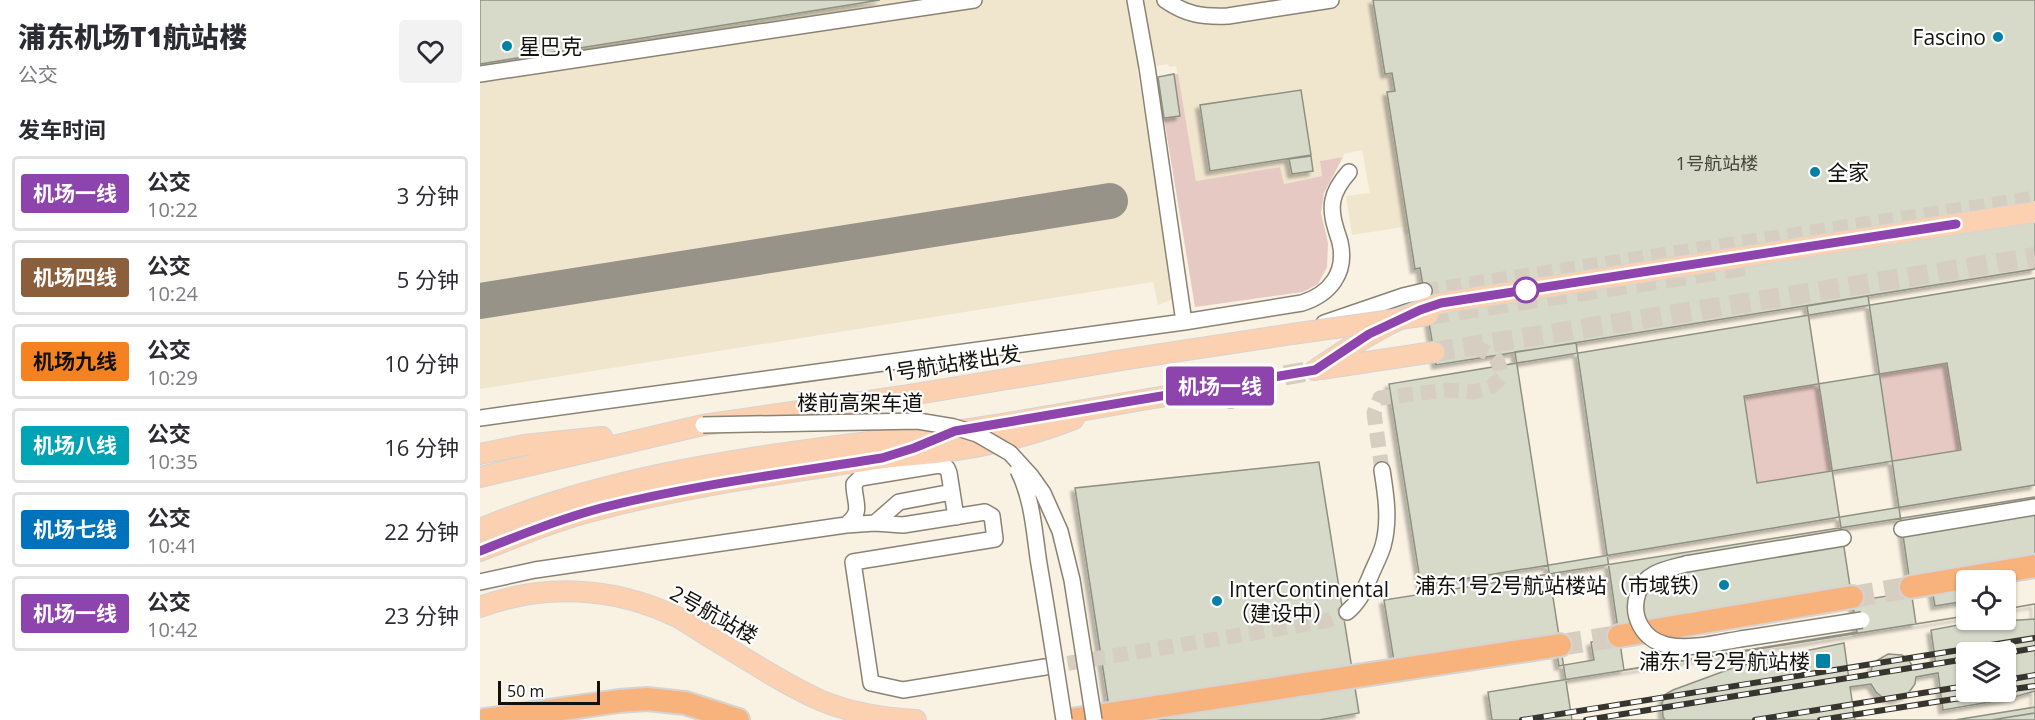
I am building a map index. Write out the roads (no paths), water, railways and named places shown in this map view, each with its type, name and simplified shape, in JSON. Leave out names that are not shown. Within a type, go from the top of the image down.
[{"type":"highway","points":[[1911,587],[2035,566]]},
{"type":"highway","points":[[1619,636],[1852,597]]},
{"type":"highway","points":[[1070,720],[1560,645]]},
{"type":"highway","points":[[484,720],[647,699],[685,703],[738,720]]},
{"type":"main road","points":[[1434,352],[1315,370],[1369,334],[1420,310],[1441,303],[2035,212]]},
{"type":"main road","name":"1号航站楼出发","points":[[483,476],[703,425],[1428,315]]},
{"type":"main road","points":[[480,529],[555,501],[670,471],[856,442],[955,431],[1196,391]]},
{"type":"main road","points":[[480,551],[564,519],[599,509],[670,493],[882,458],[941,452],[1013,440],[1107,406]]},
{"type":"main road","points":[[480,454],[524,445],[703,425]]},
{"type":"main road","points":[[882,458],[955,431]]},
{"type":"main road","name":"2号航站楼","points":[[480,607],[522,594],[566,591],[604,593],[645,604],[677,617],[823,701],[880,717],[916,720]]},
{"type":"street","points":[[480,74],[974,0]]},
{"type":"street","points":[[1135,0],[1184,322]]},
{"type":"street","points":[[1165,0],[1179,9],[1198,16],[1211,17],[1331,0]]},
{"type":"street","points":[[480,418],[1184,322],[1302,303],[1318,298],[1333,282],[1341,262],[1341,246],[1332,212],[1333,201],[1341,180],[1349,171]]},
{"type":"street","points":[[1292,334],[1424,291]]},
{"type":"street","points":[[1196,391],[1231,400]]},
{"type":"street","name":"楼前高架车道","points":[[703,425],[918,421],[954,427],[977,434],[1010,453],[1031,476],[1042,493],[1060,531],[1072,580],[1094,720]]},
{"type":"street","points":[[1010,453],[1024,481],[1033,512],[1064,720]]},
{"type":"street","points":[[846,525],[857,514],[854,484],[860,478],[943,465],[949,473],[956,517]]},
{"type":"street","points":[[1347,612],[1355,606],[1362,595],[1383,547],[1387,523],[1382,470]]},
{"type":"street","points":[[875,523],[898,502],[952,492]]},
{"type":"street","points":[[1902,529],[2035,507]]},
{"type":"street","points":[[480,582],[535,570],[846,525],[875,523],[903,525],[985,512],[992,516],[995,539],[853,562],[871,682],[903,690],[1045,667]]},
{"type":"street","points":[[1843,538],[1661,570],[1648,577],[1639,589],[1634,603],[1636,615],[1644,631],[1653,641],[1681,647],[1862,620]]},
{"type":"tunnel","points":[[1424,291],[2035,198]]},
{"type":"tunnel","points":[[1434,352],[2035,257]]},
{"type":"tunnel","points":[[1428,315],[1745,266]]},
{"type":"tunnel","points":[[1382,470],[1374,413],[1380,398],[1447,390],[1473,392],[1491,387],[1501,378],[1499,364],[1489,353],[1471,346]]},
{"type":"tunnel","points":[[1196,391],[1315,370]]},
{"type":"tunnel","points":[[1852,597],[1911,587]]},
{"type":"tunnel","points":[[1045,667],[1326,621],[1347,612]]},
{"type":"tunnel","points":[[1560,645],[1619,636]]},
{"type":"railway","points":[[1522,720],[2035,638]]},
{"type":"railway","points":[[2016,651],[2035,648]]},
{"type":"railway","points":[[1586,720],[1956,661]]},
{"type":"railway","points":[[2016,678],[2035,675]]},
{"type":"railway","points":[[2016,689],[2035,686]]},
{"type":"railway","points":[[1755,720],[1956,688]]},
{"type":"railway","points":[[1820,720],[1956,699]]},
{"type":"place","name":"Fascino","points":[[1998,37]]},
{"type":"place","name":"星巴克","points":[[507,46]]},
{"type":"place","name":"全家","points":[[1815,172]]},
{"type":"place","name":"浦东1号2号航站楼站（市域铁）","points":[[1724,585]]},
{"type":"place","name":"InterContinental （建设中）","points":[[1217,601]]},
{"type":"place","name":"浦东1号2号航站楼","points":[[1823,661]]}]
